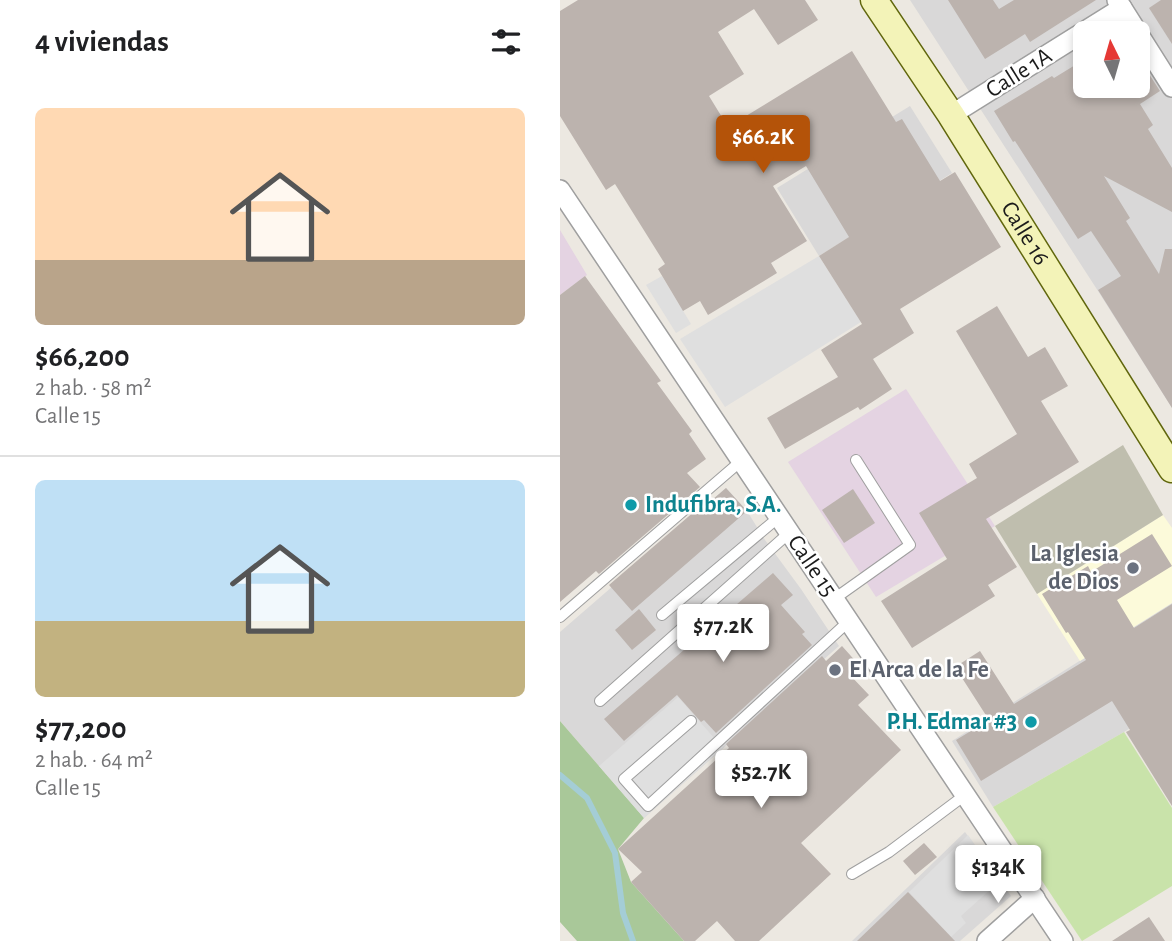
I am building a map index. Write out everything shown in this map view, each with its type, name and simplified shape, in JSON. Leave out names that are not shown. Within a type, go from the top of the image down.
[{"type":"main road","name":"Calle 16","points":[[874,0],[951,115],[1172,469]]},
{"type":"street","name":"Calle 1A","points":[[951,115],[1119,4]]},
{"type":"street","points":[[1119,4],[1172,87]]},
{"type":"street","name":"Calle 15","points":[[560,190],[1063,941]]},
{"type":"street","points":[[987,941],[1035,898]]},
{"type":"lane","points":[[834,599],[910,544],[856,460]]},
{"type":"lane","points":[[560,617],[741,461]]},
{"type":"lane","points":[[662,615],[784,525]]},
{"type":"lane","points":[[600,701],[784,525]]},
{"type":"lane","points":[[691,721],[624,779],[648,806],[849,621]]},
{"type":"lane","points":[[852,874],[889,852],[964,795]]},
{"type":"shaded area","points":[[910,0],[1172,0],[1172,408],[1098,291]]},
{"type":"shaded area","points":[[910,106],[952,173],[819,256],[777,188]]},
{"type":"shaded area","points":[[560,230],[587,275],[560,295]]},
{"type":"shaded area","points":[[819,256],[861,322],[725,407],[680,339]]},
{"type":"shaded area","points":[[662,276],[691,324],[676,333],[646,285]]},
{"type":"shaded area","points":[[906,389],[995,526],[876,597],[788,462]]},
{"type":"shaded area","points":[[1123,445],[1163,515],[1037,594],[995,526]]},
{"type":"shaded area","points":[[726,488],[747,511],[839,646],[644,818],[560,721],[560,632]]},
{"type":"shaded area","points":[[1163,515],[1172,528],[1172,603],[1080,661],[1037,594]]},
{"type":"shaded area","points":[[1172,603],[1172,702],[993,807],[952,741]]},
{"type":"shaded area","points":[[678,697],[723,748],[644,818],[599,766]]},
{"type":"shaded area","points":[[965,832],[1011,896],[960,941],[852,941]]},
{"type":"shaded area","points":[[968,835],[1000,881],[961,916],[966,923],[951,937],[909,892]]},
{"type":"green space","points":[[560,721],[644,818],[618,849],[631,882],[684,941],[577,941],[560,922]]},
{"type":"green space","points":[[1124,732],[1172,808],[1172,886],[1082,941],[993,807]]},
{"type":"building","points":[[578,0],[805,0],[818,20],[778,45],[754,9],[718,32],[744,74],[709,96],[728,127],[852,51],[896,122],[902,119],[940,181],[955,172],[1001,247],[900,309],[914,333],[873,359],[892,389],[860,410],[858,407],[785,449],[767,418],[838,377],[821,350],[862,324],[819,256],[849,237],[806,166],[773,186],[807,241],[771,263],[777,273],[708,315],[700,301],[683,311],[658,269],[665,264],[615,184],[606,190],[560,116],[560,11]]},
{"type":"building","points":[[948,0],[993,0],[999,9],[1014,0],[1096,0],[1030,42],[1025,34],[985,59]]},
{"type":"building","points":[[1161,0],[1172,0],[1172,44],[1149,8]]},
{"type":"building","points":[[1073,66],[1073,98],[1149,98],[1140,104],[1153,125],[1148,129],[1172,168],[1172,212],[1104,176],[1130,218],[1126,221],[1159,274],[1165,249],[1172,249],[1172,408],[1098,290],[1121,276],[1091,231],[1078,239],[994,111],[1052,76],[1054,78]]},
{"type":"building","points":[[1150,76],[1160,91],[1150,98]]},
{"type":"building","points":[[585,276],[661,381],[657,383],[692,431],[689,434],[706,459],[687,473],[700,487],[599,574],[596,571],[560,602],[560,295]]},
{"type":"building","points":[[997,306],[1028,357],[1045,347],[1068,386],[1041,401],[1079,462],[986,519],[1017,567],[988,585],[995,596],[912,648],[881,601],[947,559],[919,513],[977,478],[969,464],[1017,434],[956,331]]},
{"type":"building","points":[[726,488],[747,511],[632,611],[609,585],[710,498],[712,500]]},
{"type":"building","points":[[853,489],[875,523],[844,543],[822,510]]},
{"type":"building","points":[[1152,534],[1172,566],[1117,600],[1134,628],[1172,604],[1172,806],[1126,732],[1130,730],[1112,701],[981,781],[956,740],[989,720],[955,667],[980,651],[1014,704],[1086,660],[1042,594],[1088,566],[1091,572]]},
{"type":"building","points":[[773,573],[793,595],[781,605],[805,632],[802,634],[812,645],[716,733],[704,720],[701,722],[677,695],[624,741],[604,719]]},
{"type":"building","points":[[639,609],[656,630],[632,650],[615,630]]},
{"type":"building","points":[[842,646],[859,665],[849,674],[869,695],[858,705],[901,750],[801,843],[831,874],[759,941],[735,941],[717,921],[695,941],[684,941],[631,882],[642,872],[618,849],[729,748],[726,744],[822,656],[826,661]]},
{"type":"building","points":[[924,843],[937,857],[915,875],[903,861]]},
{"type":"building","points":[[908,892],[955,941],[857,941]]},
{"type":"building","points":[[1149,917],[1165,941],[1112,941]]},
{"type":"waterway","points":[[560,775],[587,798],[615,853],[623,913],[633,941]]},
{"type":"place","name":"Indufibra, S.A.","points":[[631,505]]},
{"type":"place","name":"La Iglesia de Dios","points":[[1133,568]]},
{"type":"place","name":"El Arca de la Fe","points":[[835,670]]},
{"type":"place","name":"P.H. Edmar #3","points":[[1031,722]]}]
